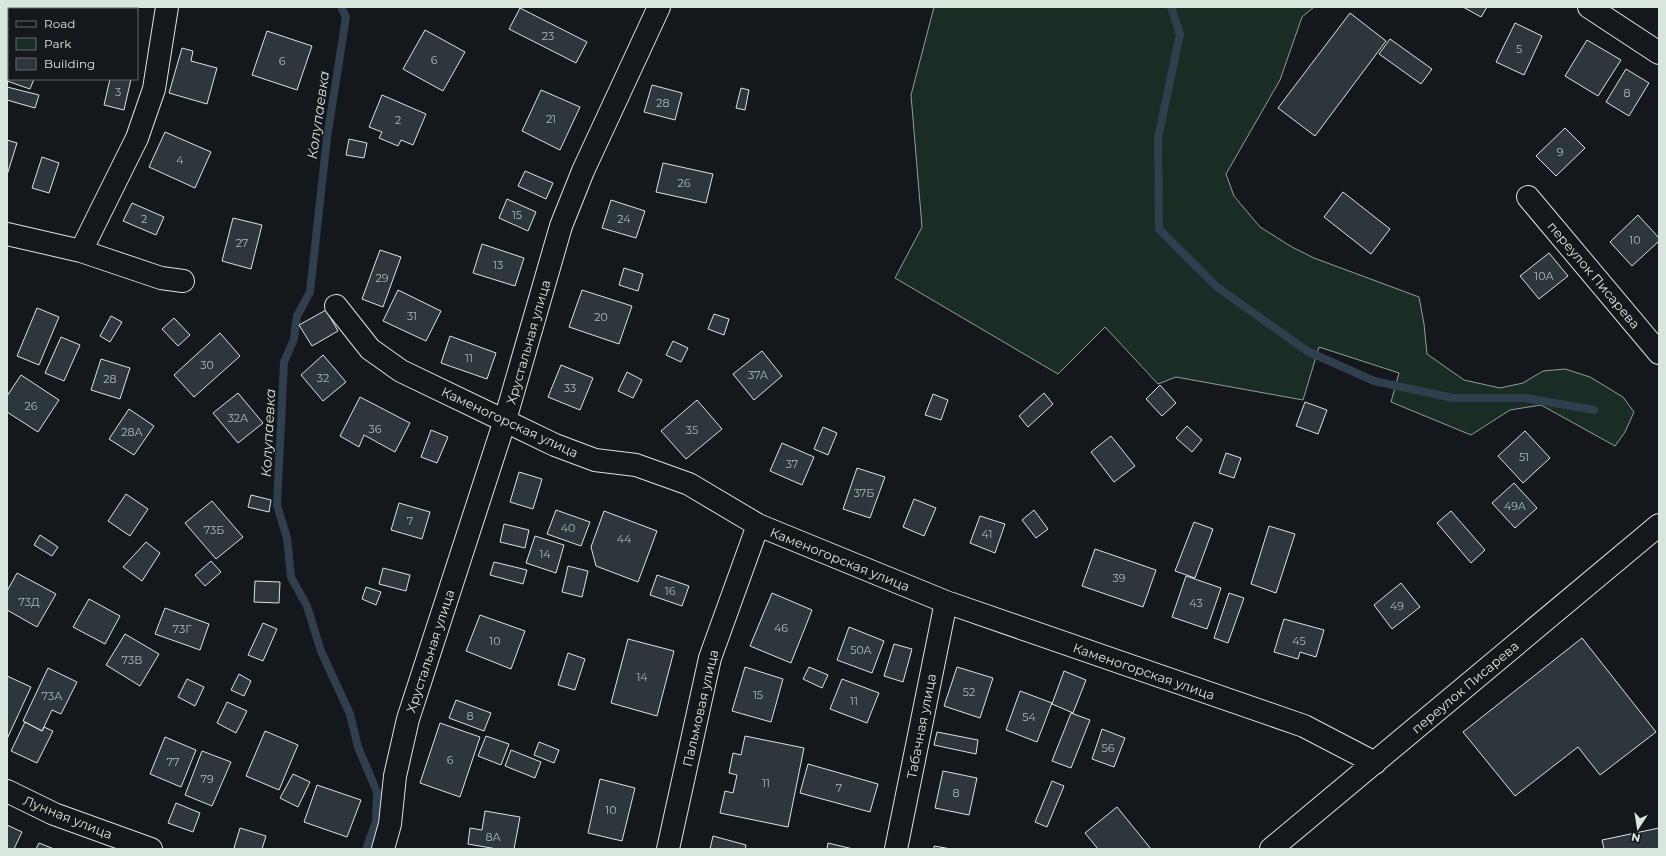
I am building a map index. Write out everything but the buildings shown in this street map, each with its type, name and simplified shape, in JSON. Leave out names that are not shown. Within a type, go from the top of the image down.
[{"type":"street","points":[[81,251],[137,138],[154,89],[167,7]]},
{"type":"street","name":"Хрустальная улица","points":[[383,849],[390,824],[395,776],[408,719],[505,420],[562,226],[582,171],[659,7]]},
{"type":"street","points":[[1588,7],[1659,53]]},
{"type":"street","name":"переулок Писарева","points":[[1528,197],[1659,353]]},
{"type":"street","points":[[7,234],[81,251],[161,278],[183,281]]},
{"type":"street","name":"Каменогорская улица","points":[[336,306],[370,349],[401,371],[505,420],[555,446],[595,460],[636,465],[689,484],[758,525],[946,602],[1304,726],[1375,763]]},
{"type":"street","name":"Пальмовая улица","points":[[668,849],[710,658],[758,525]]},
{"type":"street","name":"переулок Писарева","points":[[1271,849],[1659,525]]},
{"type":"street","name":"Табачная улица","points":[[896,849],[946,602]]},
{"type":"street","name":"Лунная улица","points":[[7,792],[54,814],[151,849]]},
{"type":"green space","points":[[934,7],[1314,7],[1302,17],[1280,80],[1226,174],[1234,196],[1260,227],[1292,247],[1314,258],[1419,297],[1427,354],[1464,380],[1500,388],[1523,383],[1543,371],[1565,369],[1590,377],[1623,397],[1634,412],[1625,432],[1615,446],[1541,405],[1510,410],[1471,435],[1391,402],[1399,373],[1319,347],[1303,400],[1176,377],[1158,384],[1105,327],[1058,374],[895,278],[922,227],[911,95]]},
{"type":"waterway","name":"Колупаевка","points":[[341,7],[346,17],[327,138],[310,292],[297,316],[294,339],[284,362],[277,505],[287,538],[291,577],[307,606],[321,651],[350,714],[358,747],[377,792],[376,822],[366,849]]},
{"type":"waterway","points":[[1171,7],[1180,34],[1158,138],[1159,229],[1217,287],[1307,351],[1374,381],[1453,398],[1526,398],[1594,410]]}]
